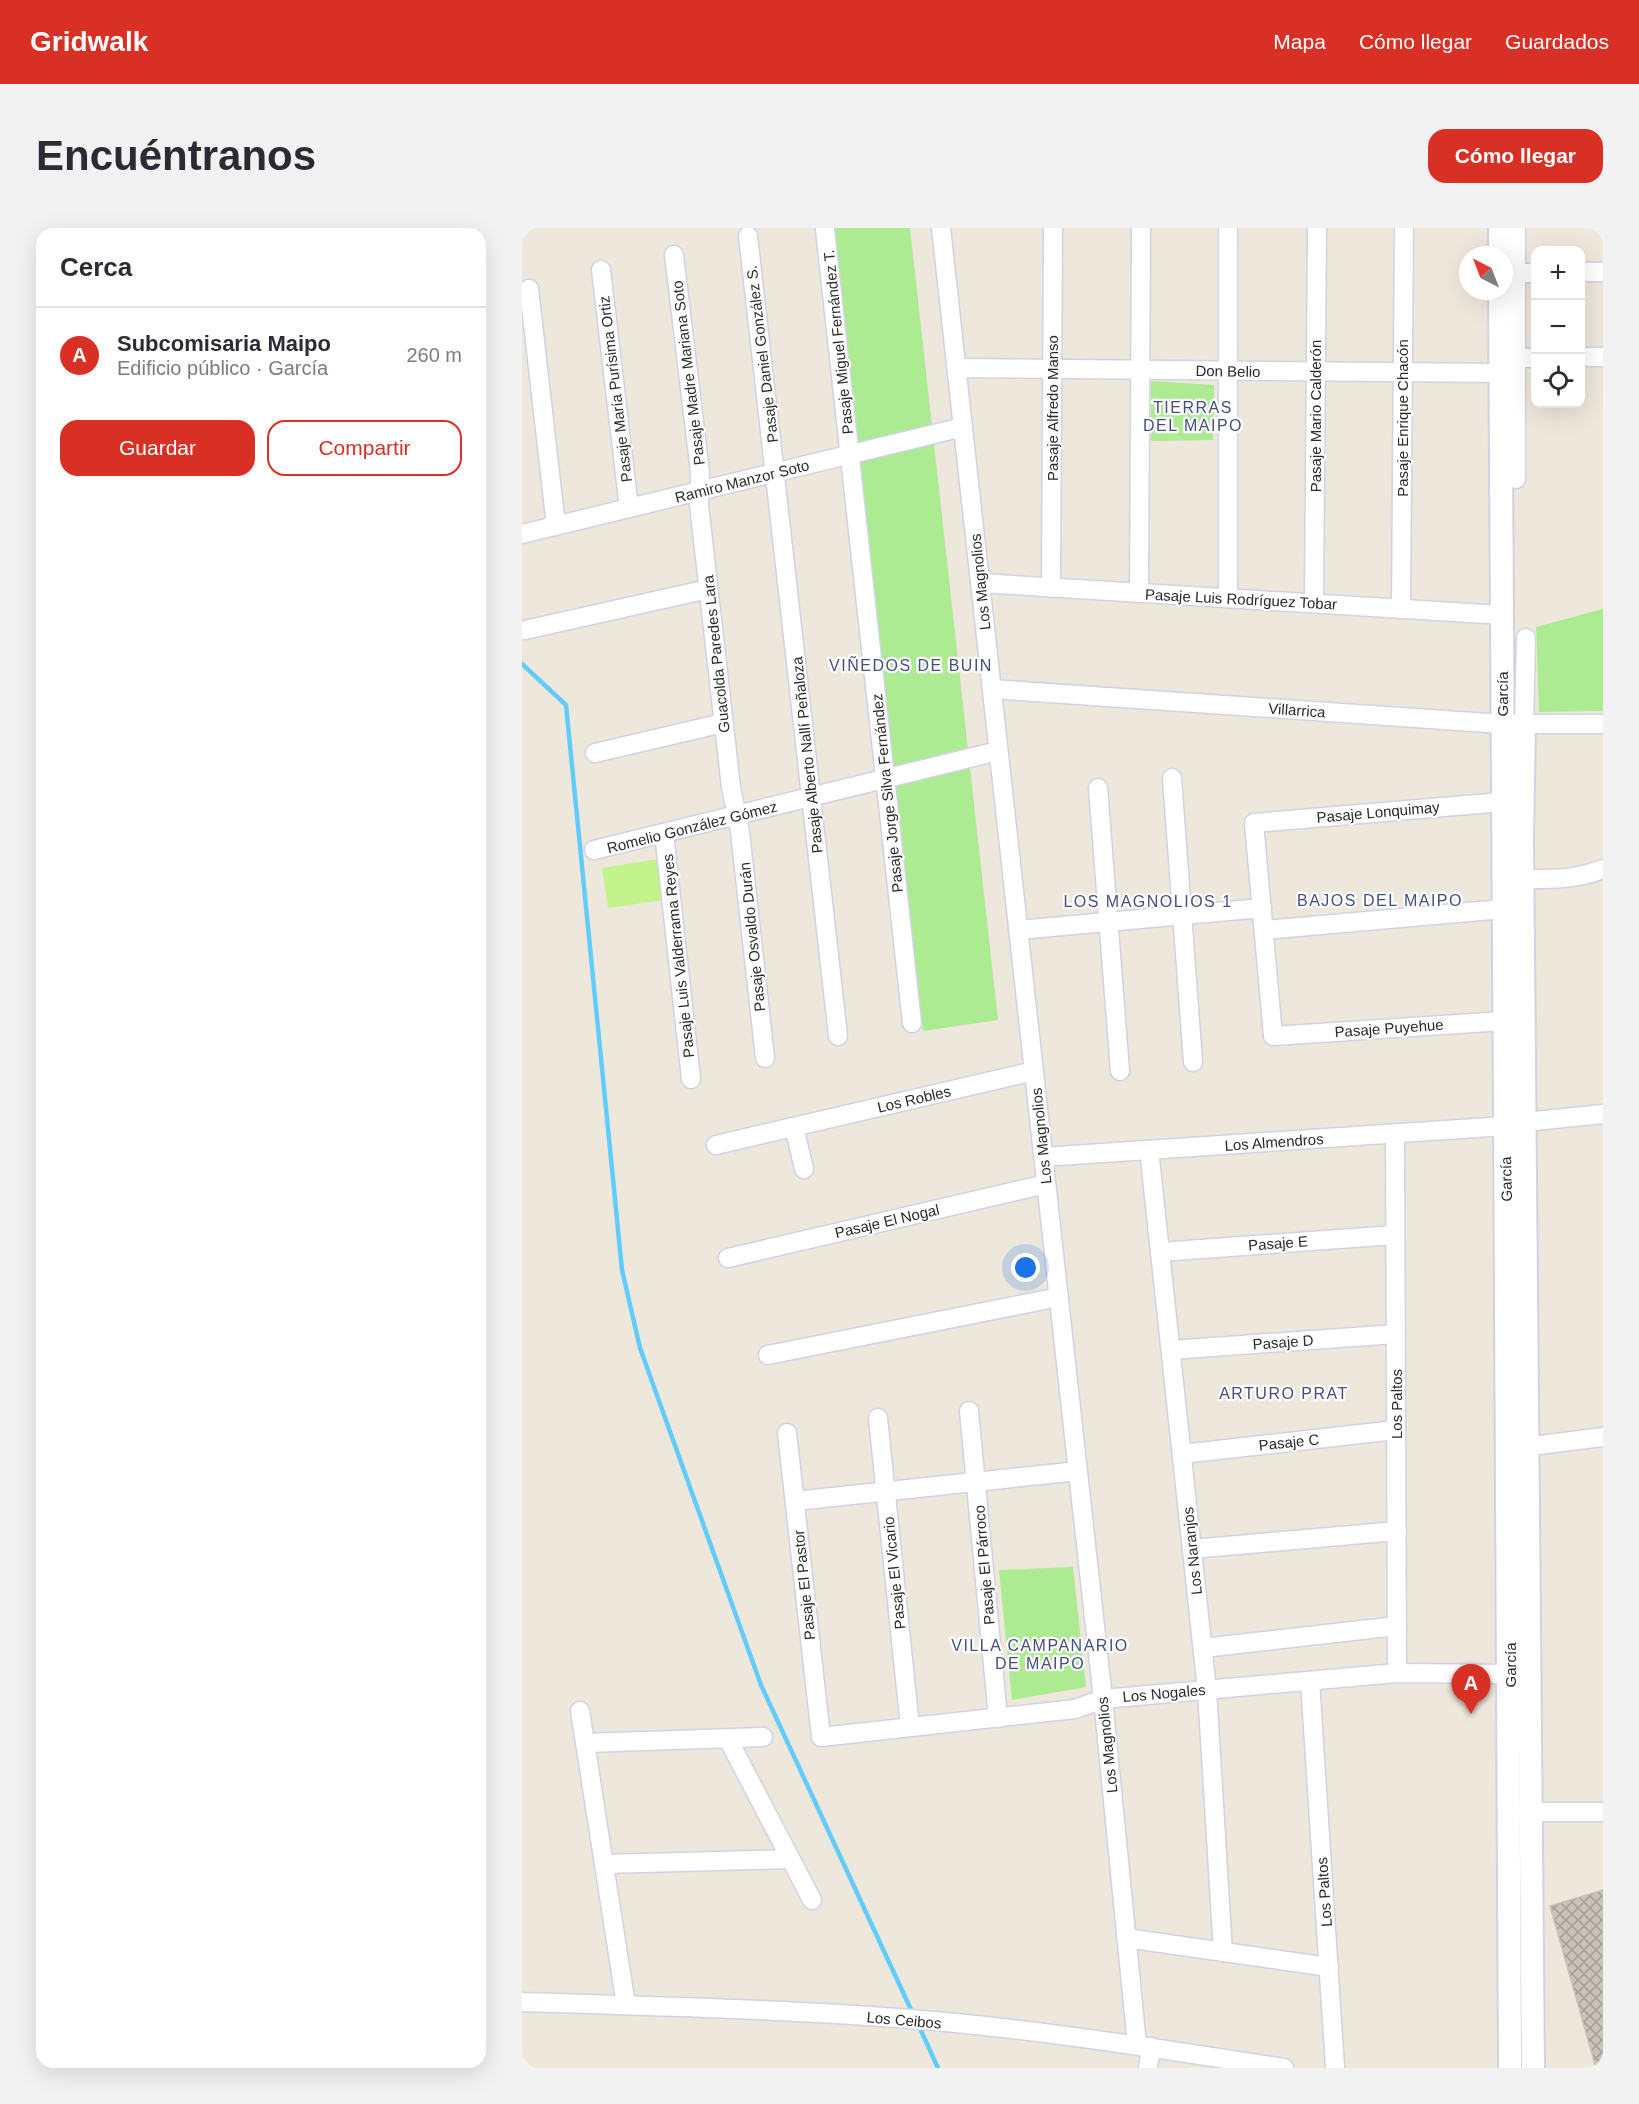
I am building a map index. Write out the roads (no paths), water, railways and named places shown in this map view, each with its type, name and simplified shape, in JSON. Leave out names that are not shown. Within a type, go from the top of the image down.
[{"type":"street","name":"Los Magnolios","points":[[941,228],[1078,1471],[1126,1938],[1148,2068]]},
{"type":"street","name":"Pasaje Alfredo Manso","points":[[1051,588],[1053,228]]},
{"type":"street","points":[[1139,593],[1141,228]]},
{"type":"street","points":[[1228,228],[1228,598]]},
{"type":"street","name":"Pasaje Mario Calderón","points":[[1314,603],[1317,228]]},
{"type":"street","name":"Pasaje Enrique Chacón","points":[[1401,609],[1404,228]]},
{"type":"street","points":[[1500,228],[1500,246]]},
{"type":"street","name":"García","points":[[1510,2068],[1521,1812],[1515,1124],[1522,879],[1513,724],[1502,615],[1508,366],[1516,273],[1516,228]]},
{"type":"street","name":"Pasaje Miguel Fernández T.","points":[[825,230],[851,454]]},
{"type":"street","name":"Pasaje Daniel González S.","points":[[748,236],[775,473]]},
{"type":"street","name":"Pasaje Madre Mariana Soto","points":[[674,255],[700,472],[699,491]]},
{"type":"street","name":"Pasaje María Purísima Ortiz","points":[[601,270],[629,508]]},
{"type":"street","points":[[1585,272],[1603,272]]},
{"type":"street","points":[[1516,273],[1531,273]]},
{"type":"street","points":[[529,289],[556,526]]},
{"type":"street","name":"García","points":[[1501,300],[1516,479]]},
{"type":"street","points":[[1585,357],[1603,357]]},
{"type":"street","name":"Don Belio","points":[[956,368],[1403,372],[1508,366],[1531,359]]},
{"type":"street","name":"Ramiro Manzor Soto","points":[[522,534],[963,427]]},
{"type":"street","name":"Pasaje Jorge Silva Fernández","points":[[851,454],[912,1023]]},
{"type":"street","name":"Pasaje Alberto Nallí Peñaloza","points":[[775,473],[838,1036]]},
{"type":"street","name":"Guacolda Paredes Lara","points":[[699,491],[732,803],[736,816]]},
{"type":"street","name":"Pasaje Luis Rodríguez Tobar","points":[[980,583],[1502,615]]},
{"type":"street","points":[[525,630],[708,589]]},
{"type":"street","name":"García","points":[[1515,1124],[1504,1021],[1502,802],[1526,638]]},
{"type":"street","name":"Villarrica","points":[[992,689],[1513,724],[1603,724]]},
{"type":"street","points":[[595,753],[723,723]]},
{"type":"street","name":"Romelio González Gómez","points":[[594,850],[999,751]]},
{"type":"street","points":[[1172,778],[1193,1062]]},
{"type":"street","points":[[1098,788],[1120,1071]]},
{"type":"street","name":"Pasaje Lonquimay","points":[[1262,908],[1254,823],[1502,802]]},
{"type":"street","name":"Pasaje Osvaldo Durán","points":[[736,816],[740,832],[765,1058]]},
{"type":"street","name":"Pasaje Luis Valderrama Reyes","points":[[664,833],[692,1079]]},
{"type":"street","points":[[1522,879],[1568,879],[1603,869]]},
{"type":"street","points":[[1018,930],[1262,908],[1264,930],[1503,909]]},
{"type":"street","name":"Pasaje Puyehue","points":[[1264,930],[1273,1036],[1504,1021]]},
{"type":"street","name":"Los Robles","points":[[716,1145],[1034,1071]]},
{"type":"street","name":"Los Almendros","points":[[1043,1157],[1395,1134],[1603,1114]]},
{"type":"street","points":[[794,1127],[804,1169]]},
{"type":"street","name":"Los Paltos","points":[[1395,1134],[1397,1673]]},
{"type":"street","name":"Los Naranjos","points":[[1149,1150],[1207,1690],[1223,1952]]},
{"type":"street","name":"Pasaje El Nogal","points":[[728,1258],[1046,1184]]},
{"type":"street","name":"Pasaje E","points":[[1160,1252],[1395,1234]]},
{"type":"street","points":[[768,1355],[1059,1298]]},
{"type":"street","name":"Pasaje D","points":[[1171,1350],[1396,1334]]},
{"type":"street","name":"Pasaje El Párroco","points":[[969,1412],[998,1718]]},
{"type":"street","name":"Pasaje El Vicario","points":[[878,1418],[910,1727]]},
{"type":"street","name":"Pasaje C","points":[[1182,1454],[1396,1430]]},
{"type":"street","name":"Pasaje El Pastor","points":[[787,1433],[821,1737]]},
{"type":"street","points":[[1518,1448],[1603,1437]]},
{"type":"street","name":"García","points":[[1518,1448],[1510,1674],[1521,1812],[1533,2068]]},
{"type":"street","points":[[795,1501],[1078,1471]]},
{"type":"street","points":[[1192,1549],[1397,1531]]},
{"type":"street","points":[[1203,1648],[1397,1626]]},
{"type":"street","name":"Los Nogales","points":[[821,1737],[1075,1709],[1102,1699],[1397,1673],[1510,1674]]},
{"type":"street","name":"Los Paltos","points":[[1310,1681],[1335,2068]]},
{"type":"street","points":[[580,1712],[626,2005]]},
{"type":"street","points":[[585,1743],[763,1737]]},
{"type":"street","points":[[728,1739],[812,1900]]},
{"type":"street","points":[[1521,1812],[1603,1812]]},
{"type":"street","points":[[604,1864],[790,1859]]},
{"type":"street","points":[[1126,1938],[1329,1967]]},
{"type":"street","name":"Los Ceibos","points":[[522,2002],[917,2020],[1144,2046],[1238,2065],[1284,2068]]},
{"type":"waterway","points":[[522,664],[566,705],[622,1270],[640,1348],[761,1685],[913,2014]]},
{"type":"waterway","points":[[918,2024],[938,2068]]},
{"type":"place","name":"Subcomisaria Maipo","points":[[1471,1714]]},
{"type":"district","name":"TIERRAS DEL MAIPO","points":[[1193,416]]},
{"type":"district","name":"VIÑEDOS DE BUIN","points":[[911,665]]},
{"type":"district","name":"BAJOS DEL MAIPO","points":[[1380,900]]},
{"type":"district","name":"LOS MAGNOLIOS 1","points":[[1148,901]]},
{"type":"district","name":"ARTURO PRAT","points":[[1284,1393]]},
{"type":"district","name":"VILLA CAMPANARIO DE MAIPO","points":[[1040,1654]]}]
